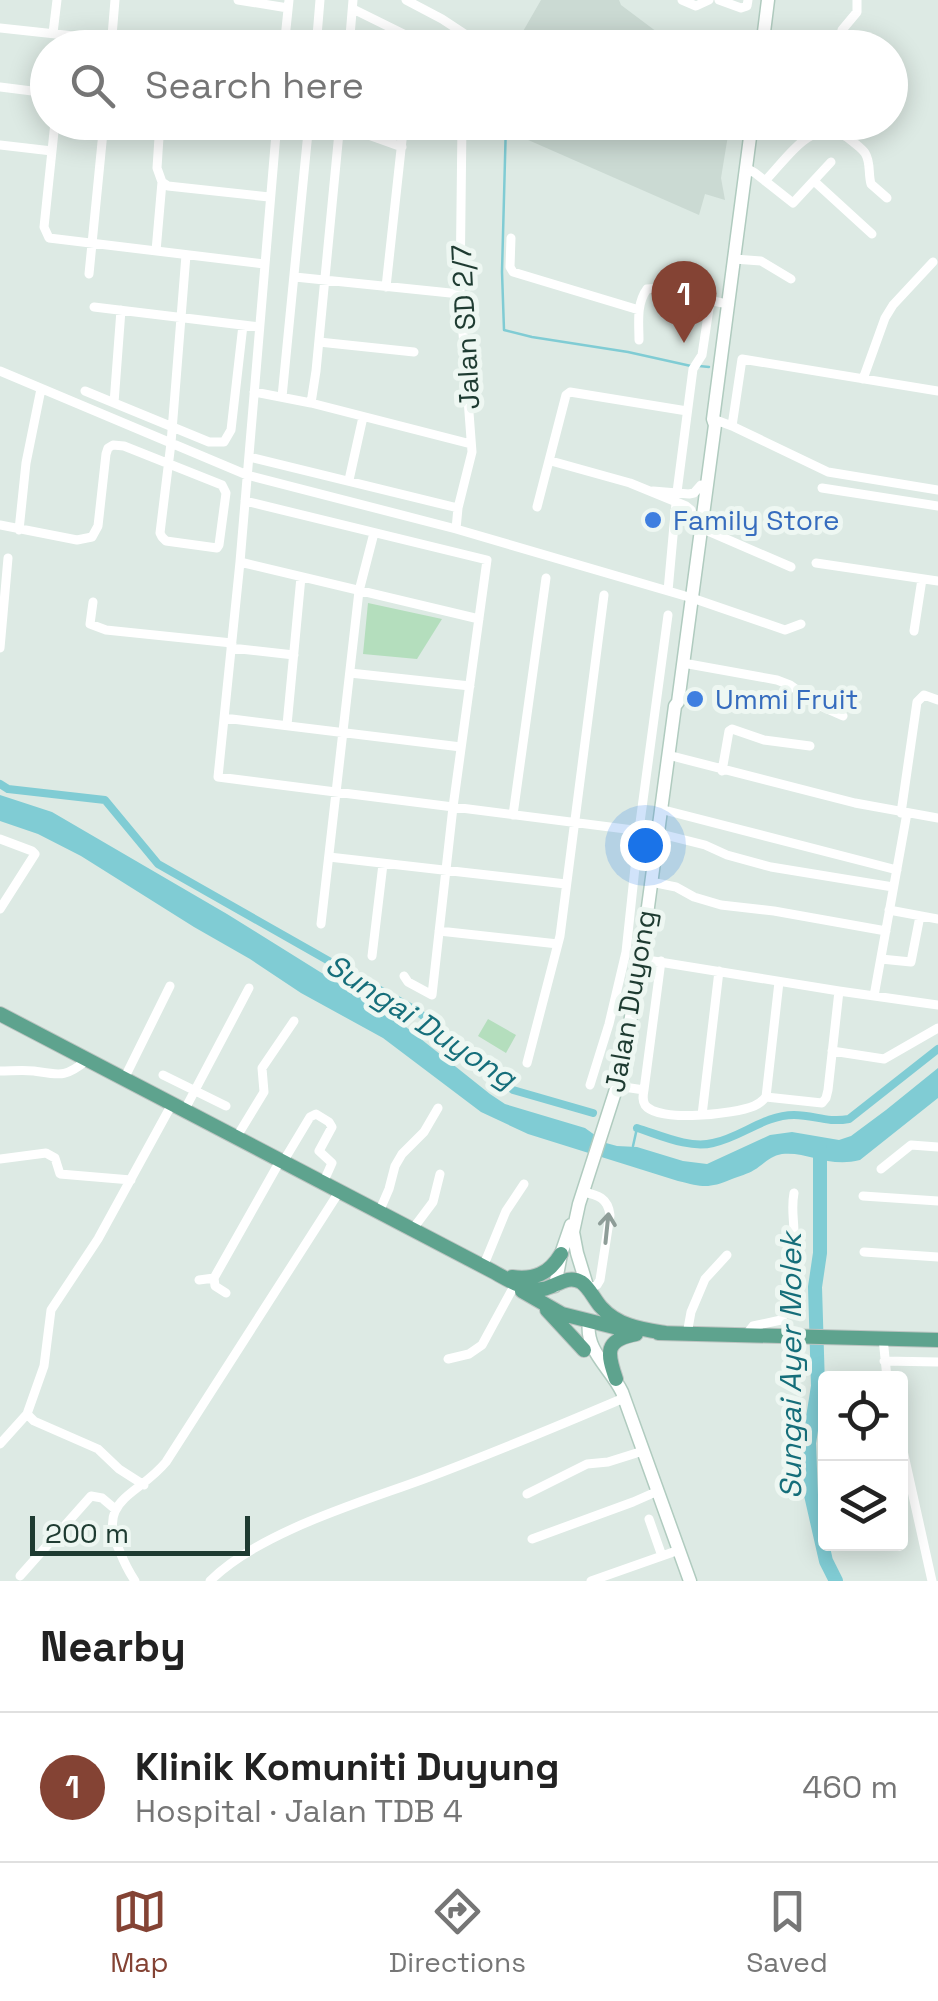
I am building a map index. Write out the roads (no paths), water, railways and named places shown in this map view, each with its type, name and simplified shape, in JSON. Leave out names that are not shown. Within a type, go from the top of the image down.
[{"type":"main road","points":[[764,30],[768,0]]},
{"type":"main road","name":"Jalan Duyong","points":[[674,706],[678,702],[750,140]]},
{"type":"main road","name":"Jalan Duyong","points":[[698,526],[709,423],[714,420]]},
{"type":"main road","name":"Jalan Duyong","points":[[588,1289],[573,1232],[616,1086],[641,958],[672,700],[689,597]]},
{"type":"main road","points":[[0,1014],[487,1269],[527,1288],[543,1289],[576,1280],[619,1322],[665,1333]]},
{"type":"main road","points":[[581,1198],[561,1254],[555,1286],[562,1314],[584,1350]]},
{"type":"main road","points":[[487,1269],[512,1277],[533,1277],[550,1270],[561,1254]]},
{"type":"main road","points":[[487,1269],[562,1314],[647,1332],[938,1340]]},
{"type":"main road","points":[[588,1289],[588,1340],[620,1390]]},
{"type":"main road","points":[[530,1296],[620,1390]]},
{"type":"main road","points":[[647,1332],[624,1336],[613,1343],[609,1356],[690,1581]]},
{"type":"street","points":[[54,30],[57,0]]},
{"type":"street","points":[[112,30],[115,0]]},
{"type":"street","points":[[238,0],[289,4],[286,30]]},
{"type":"street","points":[[318,30],[320,0]]},
{"type":"street","points":[[406,0],[459,30]]},
{"type":"street","points":[[682,0],[696,6],[708,0]]},
{"type":"street","points":[[718,0],[741,8],[748,0]]},
{"type":"street","points":[[842,30],[857,12],[855,1]]},
{"type":"street","points":[[350,30],[353,4],[400,30]]},
{"type":"street","points":[[0,28],[30,31]]},
{"type":"street","points":[[0,87],[30,91]]},
{"type":"street","points":[[53,140],[45,234],[49,238],[264,264]]},
{"type":"street","points":[[89,274],[102,140]]},
{"type":"street","points":[[156,251],[162,182],[158,168],[159,140]]},
{"type":"street","points":[[275,140],[218,777],[639,830],[693,842],[726,856],[771,867],[894,888]]},
{"type":"street","points":[[282,396],[307,140]]},
{"type":"street","points":[[311,404],[337,140]]},
{"type":"street","points":[[383,140],[402,147]]},
{"type":"street","points":[[386,287],[403,140]]},
{"type":"street","name":"Jalan SD 2/7","points":[[456,529],[472,444],[460,294],[462,140]]},
{"type":"street","points":[[765,181],[806,140]]},
{"type":"street","points":[[851,140],[869,162],[871,184],[887,198]]},
{"type":"street","points":[[0,145],[52,151]]},
{"type":"street","points":[[746,168],[793,203],[831,162]]},
{"type":"street","points":[[814,180],[872,234]]},
{"type":"street","points":[[162,182],[168,186],[269,198]]},
{"type":"street","points":[[511,238],[512,272],[639,310]]},
{"type":"street","points":[[0,526],[77,540],[92,537],[98,526],[106,454],[112,444],[124,446],[168,463],[222,485],[222,537],[217,548],[166,541],[160,532],[168,463],[171,443],[186,255]]},
{"type":"street","points":[[734,259],[761,262],[791,279]]},
{"type":"street","points":[[863,379],[893,304],[932,262]]},
{"type":"street","points":[[295,276],[460,294]]},
{"type":"street","points":[[639,340],[639,310],[644,293],[652,287],[728,304]]},
{"type":"street","points":[[677,492],[686,411],[695,366],[702,355],[710,302]]},
{"type":"street","points":[[94,307],[259,327]]},
{"type":"street","points":[[114,403],[121,310]]},
{"type":"street","points":[[84,391],[220,443],[228,439],[243,325]]},
{"type":"street","points":[[319,342],[414,352]]},
{"type":"street","points":[[732,426],[742,359],[938,391]]},
{"type":"street","points":[[0,371],[247,474],[456,529],[689,597],[785,630],[801,624]]},
{"type":"street","points":[[19,530],[26,462],[41,388]]},
{"type":"street","points":[[254,392],[472,444]]},
{"type":"street","points":[[537,507],[566,395],[570,392],[686,411]]},
{"type":"street","points":[[349,480],[364,417]]},
{"type":"street","points":[[714,420],[828,472],[938,490]]},
{"type":"street","points":[[248,457],[458,508]]},
{"type":"street","points":[[551,461],[630,484],[686,506],[698,526],[790,568]]},
{"type":"street","points":[[646,490],[694,493],[701,485]]},
{"type":"street","points":[[822,488],[938,506]]},
{"type":"street","points":[[245,501],[487,560],[432,995],[404,976]]},
{"type":"street","points":[[668,591],[676,504]]},
{"type":"street","points":[[321,924],[360,591],[374,532]]},
{"type":"street","points":[[0,648],[8,558]]},
{"type":"street","points":[[240,562],[479,620]]},
{"type":"street","points":[[816,563],[938,581]]},
{"type":"street","points":[[287,725],[301,577]]},
{"type":"street","points":[[513,815],[546,578]]},
{"type":"street","points":[[914,631],[922,579]]},
{"type":"street","points":[[527,1063],[558,944],[604,595]]},
{"type":"street","points":[[93,602],[90,624],[106,630],[294,655]]},
{"type":"street","points":[[590,1085],[626,952],[668,615]]},
{"type":"street","points":[[683,663],[784,682],[842,716]]},
{"type":"street","points":[[350,674],[470,686]]},
{"type":"street","points":[[874,996],[894,888],[917,702],[924,695],[938,700]]},
{"type":"street","points":[[224,718],[461,748]]},
{"type":"street","points":[[722,770],[732,728],[764,740],[810,746]]},
{"type":"street","points":[[668,755],[938,818]]},
{"type":"street","points":[[660,810],[896,870]]},
{"type":"street","points":[[0,839],[35,854],[0,909]]},
{"type":"street","points":[[329,857],[566,884]]},
{"type":"street","points":[[372,956],[383,864]]},
{"type":"street","points":[[651,882],[676,887],[721,905],[886,931]]},
{"type":"street","points":[[890,910],[938,919]]},
{"type":"street","points":[[881,959],[911,962],[920,916]]},
{"type":"street","points":[[439,931],[558,944]]},
{"type":"street","points":[[641,958],[937,1005],[938,990]]},
{"type":"street","points":[[662,962],[643,1100],[654,1111],[679,1115],[741,1110],[766,1097],[779,982]]},
{"type":"street","points":[[702,1114],[719,971]]},
{"type":"street","points":[[124,1079],[170,986]]},
{"type":"street","points":[[0,1444],[12,1429],[31,1418],[52,1310],[178,1107],[194,1090],[249,988]]},
{"type":"street","points":[[766,1097],[822,1102],[828,1090],[838,992]]},
{"type":"street","points":[[236,1138],[264,1092],[262,1068],[294,1020]]},
{"type":"street","points":[[832,1051],[884,1059],[938,1028]]},
{"type":"street","points":[[0,1071],[65,1075],[87,1060]]},
{"type":"street","points":[[163,1074],[226,1106]]},
{"type":"street","points":[[616,1086],[644,1090]]},
{"type":"street","points":[[378,1212],[395,1166],[424,1132],[438,1108]]},
{"type":"street","points":[[226,1293],[216,1286],[214,1278],[282,1162],[310,1117],[316,1114],[332,1127],[319,1152],[332,1163],[324,1184]]},
{"type":"street","points":[[881,1169],[914,1144],[938,1146]]},
{"type":"street","points":[[0,1160],[46,1154],[55,1158],[60,1174],[131,1180]]},
{"type":"street","points":[[412,1230],[433,1202],[440,1174]]},
{"type":"street","points":[[487,1269],[506,1211],[524,1184]]},
{"type":"street","points":[[135,1581],[113,1537],[110,1525],[114,1509],[166,1462],[339,1192]]},
{"type":"street","points":[[746,1335],[752,1326],[776,1322],[783,1316],[794,1232],[794,1193]]},
{"type":"street","points":[[862,1196],[938,1201]]},
{"type":"street","points":[[581,1198],[602,1198],[610,1215],[600,1280],[588,1289]]},
{"type":"street","points":[[864,1252],[938,1257]]},
{"type":"street","points":[[687,1334],[690,1312],[705,1279],[728,1255]]},
{"type":"street","points":[[200,1280],[214,1278]]},
{"type":"street","points":[[448,1359],[469,1354],[482,1345],[514,1286]]},
{"type":"street","points":[[883,1338],[885,1371]]},
{"type":"street","points":[[884,1362],[938,1362]]},
{"type":"street","points":[[210,1581],[251,1549],[620,1390]]},
{"type":"street","points":[[31,1418],[98,1450],[144,1484]]},
{"type":"street","points":[[527,1494],[587,1464],[643,1451]]},
{"type":"street","points":[[905,1461],[932,1581]]},
{"type":"street","points":[[532,1539],[658,1491]]},
{"type":"street","points":[[20,1576],[91,1496],[102,1498],[114,1509]]},
{"type":"street","points":[[649,1518],[662,1556]]},
{"type":"street","points":[[591,1581],[679,1550]]},
{"type":"water","name":"Sungai Duyong","points":[[0,795],[52,812],[377,1004],[505,1104],[585,1128],[606,1143],[707,1164],[770,1135],[792,1132],[839,1140],[851,1136],[938,1068],[938,1098],[860,1160],[838,1162],[782,1154],[749,1173],[711,1186],[678,1181],[528,1134],[481,1112],[383,1038],[301,993],[81,856],[38,834],[0,821]]},
{"type":"waterway","points":[[506,140],[504,330],[691,366]]},
{"type":"waterway","points":[[699,366],[709,367]]},
{"type":"waterway","points":[[0,784],[8,789],[105,800],[158,864],[417,1011],[513,1090],[593,1113]]},
{"type":"waterway","points":[[637,1128],[704,1144],[783,1116],[849,1119],[938,1049]]},
{"type":"waterway","points":[[633,1146],[637,1128]]},
{"type":"waterway","name":"Sungai Ayer Molek","points":[[820,1148],[820,1253],[815,1287],[818,1386],[809,1443],[811,1495],[826,1561],[836,1581]]},
{"type":"place","name":"Klinik Komuniti Duyung","points":[[684,343]]},
{"type":"place","name":"Family Store","points":[[653,520]]},
{"type":"place","name":"Ummi Fruit","points":[[695,699]]}]
